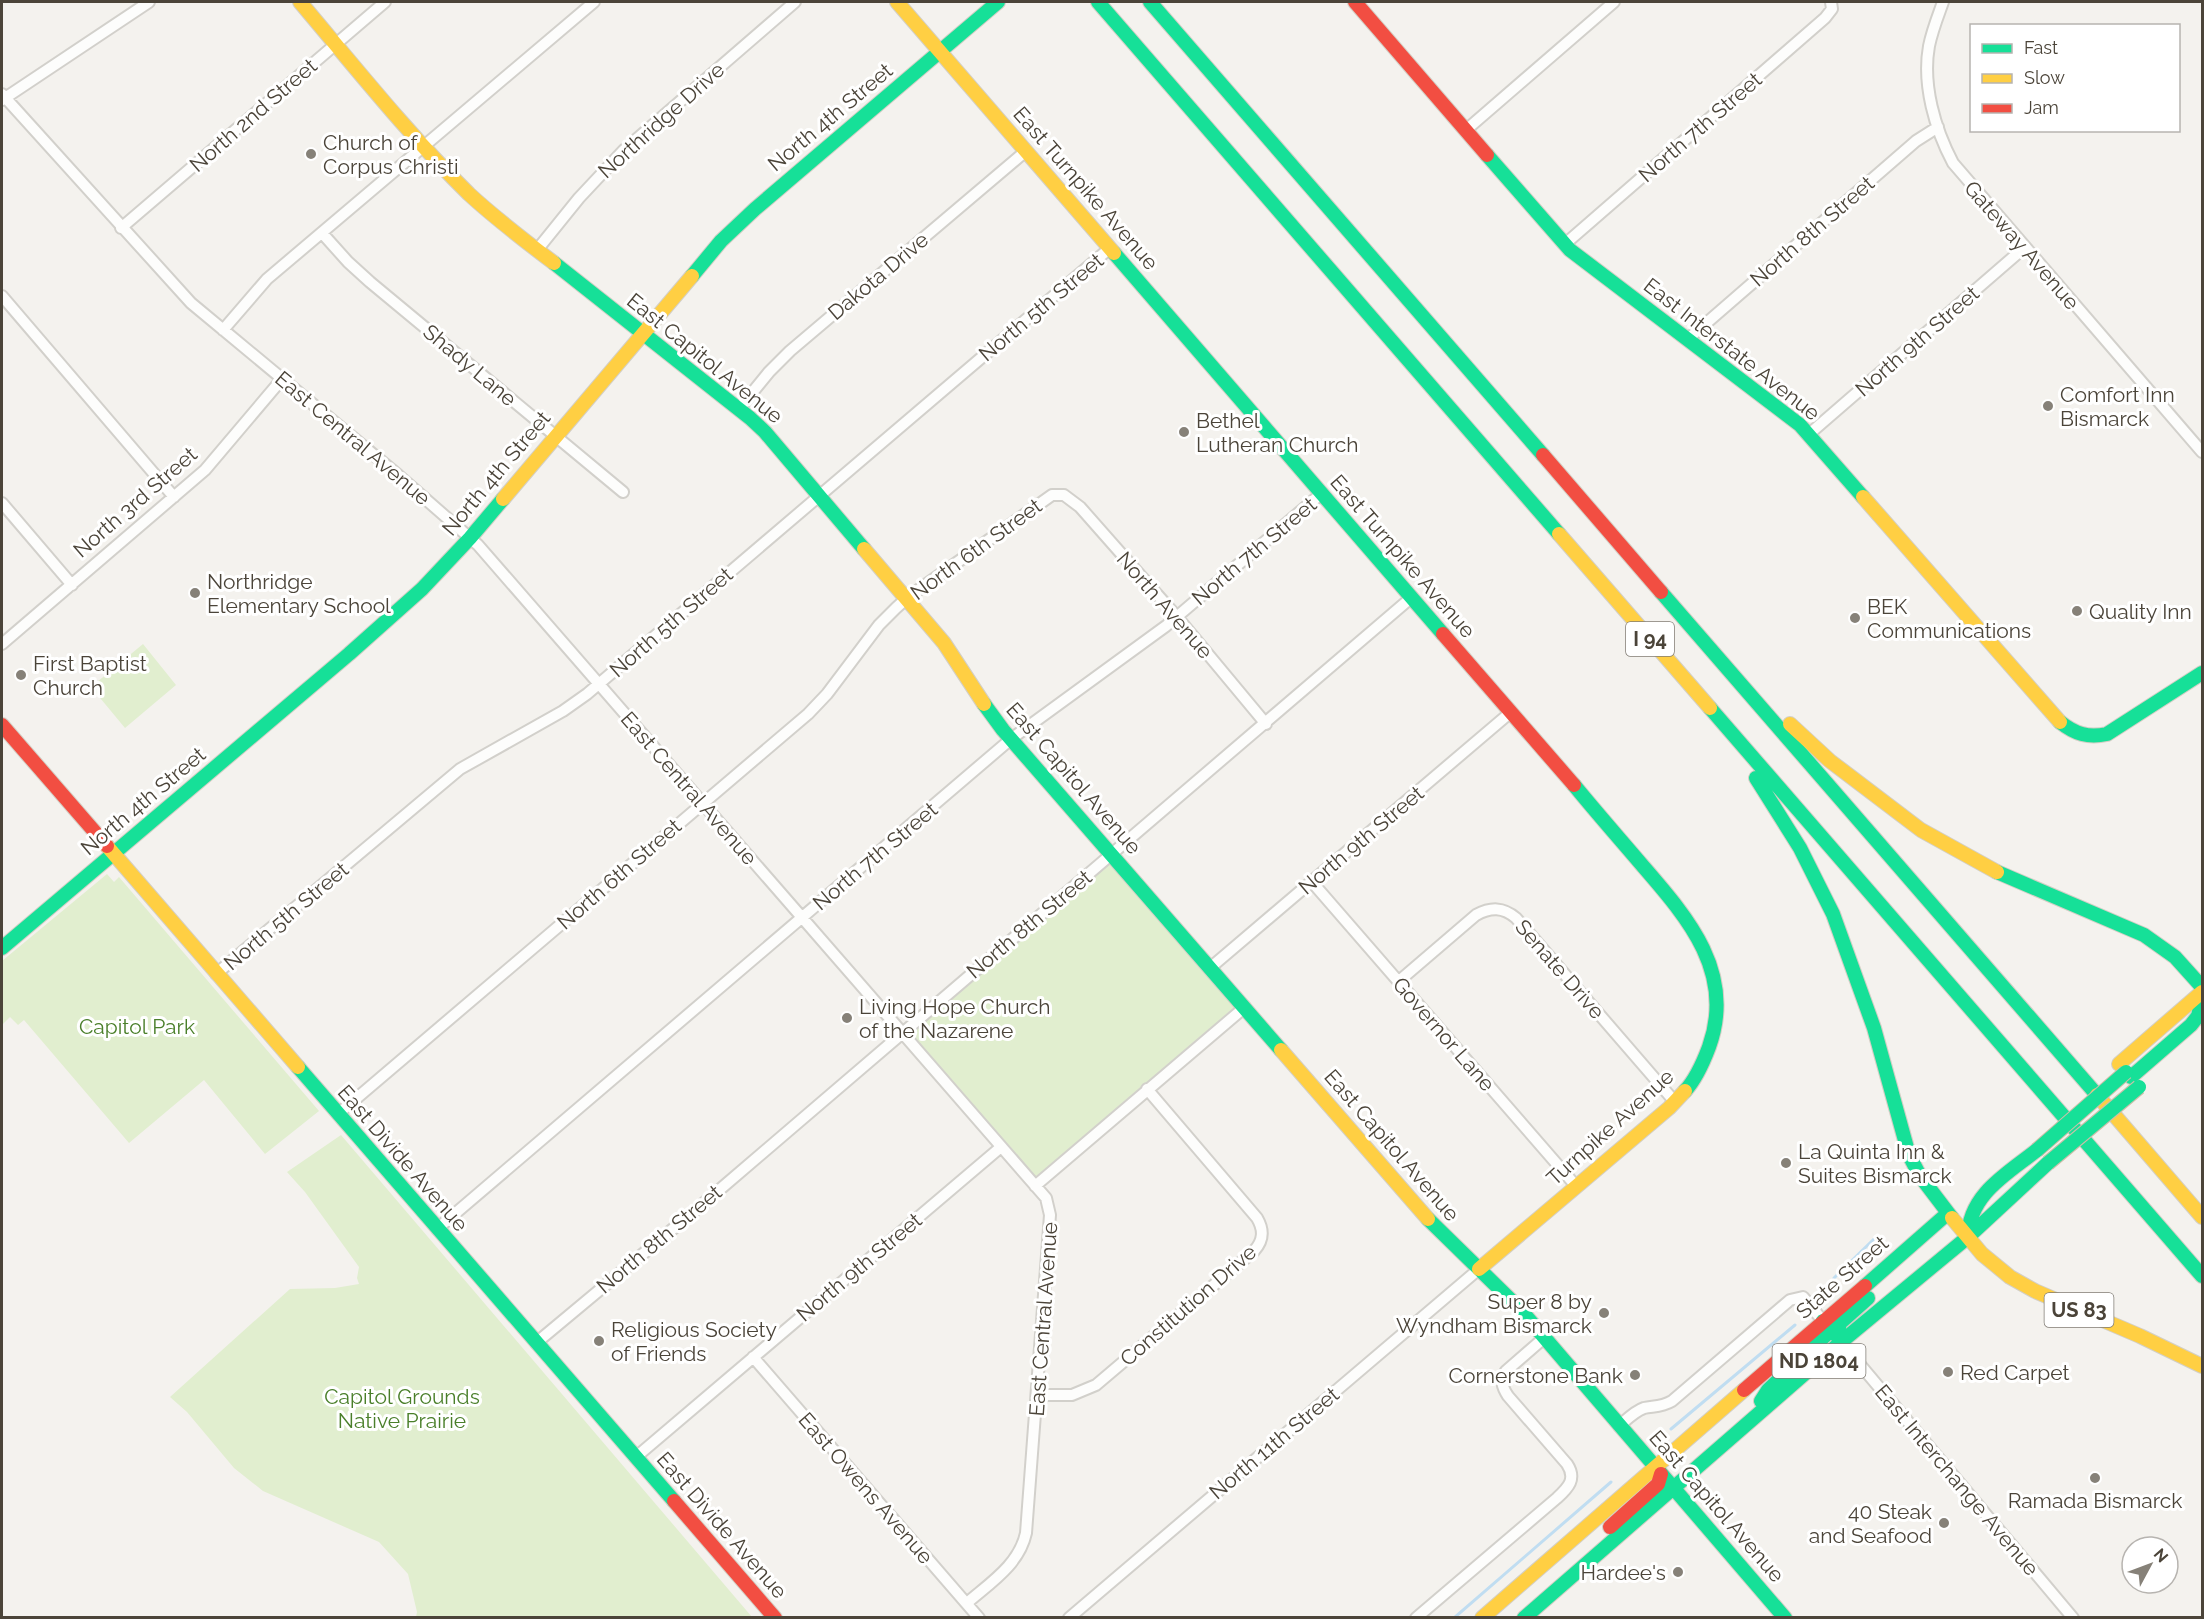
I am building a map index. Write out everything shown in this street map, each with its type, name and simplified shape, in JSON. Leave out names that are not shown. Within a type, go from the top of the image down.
[{"type":"main road","name":"East Capitol Avenue","points":[[300,2],[424,147],[465,191],[765,432],[944,643],[986,708],[1011,739],[1433,1225],[1510,1299],[1779,1616]]},
{"type":"main road","name":"East Turnpike Avenue","points":[[897,2],[1683,910],[1707,951]]},
{"type":"main road","name":"North 4th Street","points":[[2,948],[422,589],[470,538],[706,258],[738,224],[998,2]]},
{"type":"main road","name":"I 94","points":[[1098,2],[2202,1276]]},
{"type":"main road","name":"I 94","points":[[1150,2],[2202,1217]]},
{"type":"main road","name":"East Interstate Avenue","points":[[1355,2],[1565,244],[1576,255],[1781,409],[1808,435],[2050,713],[2076,734],[2096,737],[2116,730],[2202,673]]},
{"type":"main road","points":[[1557,530],[1582,565],[1754,776],[1800,848],[1833,914],[1850,958],[1880,1045],[1909,1155],[1927,1187],[1956,1207]]},
{"type":"main road","points":[[1637,564],[1758,694],[1830,761],[1886,805],[1939,841],[1977,862],[2144,935],[2166,950],[2202,987]]},
{"type":"main road","name":"East Divide Avenue","points":[[2,725],[7,741],[113,854],[776,1617]]},
{"type":"main road","points":[[2166,950],[2201,964]]},
{"type":"main road","name":"Turnpike Avenue","points":[[1479,1269],[1676,1102],[1686,1089],[1702,1065],[1715,1027],[1716,986],[1707,951]]},
{"type":"main road","name":"State Street","points":[[1524,1617],[1570,1578],[1771,1366],[1956,1207],[2039,1152],[2129,1075],[2179,1013],[2202,992]]},
{"type":"main road","points":[[2129,1075],[2191,1025],[2198,1016],[2202,999]]},
{"type":"main road","name":"State Street","points":[[1482,1617],[1664,1478],[1741,1429],[1841,1342],[1968,1237],[2001,1206],[2039,1152],[2129,1075],[2202,1033]]},
{"type":"main road","points":[[1968,1237],[1969,1223],[1975,1205],[1989,1191],[2039,1152]]},
{"type":"main road","name":"US 83","points":[[1956,1207],[1968,1237],[1990,1261],[2010,1277],[2035,1291],[2140,1336],[2202,1366]]},
{"type":"main road","points":[[1856,1330],[1892,1312],[1956,1261],[1972,1256],[1990,1261]]},
{"type":"main road","points":[[1841,1342],[1837,1336],[1840,1323],[1887,1280],[1896,1258]]},
{"type":"main road","points":[[1741,1429],[1768,1390],[1826,1335],[1828,1327],[1823,1321]]},
{"type":"street","points":[[2,97],[149,2]]},
{"type":"street","name":"North 2nd Street","points":[[121,228],[385,2]]},
{"type":"street","points":[[223,330],[257,289],[594,2]]},
{"type":"street","name":"Northridge Drive","points":[[537,250],[579,198],[630,143],[795,2]]},
{"type":"street","points":[[1466,130],[1614,2]]},
{"type":"street","name":"Gateway Avenue","points":[[1943,2],[1927,58],[1929,87],[1938,127],[1953,163],[2202,452]]},
{"type":"street","name":"North 7th Street","points":[[1565,244],[1829,15],[1832,5]]},
{"type":"street","name":"East Central Avenue","points":[[2,97],[184,297],[470,538],[902,1032],[1048,1204],[1050,1215],[1038,1395],[1024,1539],[1009,1567],[967,1603]]},
{"type":"street","name":"North 8th Street","points":[[1688,339],[1916,141],[1938,127]]},
{"type":"street","name":"Dakota Drive","points":[[739,409],[790,351],[1026,151]]},
{"type":"street","name":"Shady Lane","points":[[322,233],[370,282],[623,492]]},
{"type":"street","name":"North 9th Street","points":[[1808,435],[2025,247]]},
{"type":"street","name":"North 5th Street","points":[[216,974],[460,769],[563,711],[599,684],[1110,248]]},
{"type":"street","points":[[2,296],[174,497]]},
{"type":"street","name":"North 3rd Street","points":[[2,644],[212,463],[282,379]]},
{"type":"street","name":"North 6th Street","points":[[338,1114],[821,702],[879,625],[907,598],[1039,502],[1058,493]]},
{"type":"street","name":"North Avenue","points":[[1058,493],[1070,497],[1080,507],[1266,724]]},
{"type":"street","name":"North 7th Street","points":[[437,1229],[1011,739],[1176,617],[1322,493]]},
{"type":"street","points":[[2,503],[72,585]]},
{"type":"street","name":"North 8th Street","points":[[536,1343],[704,1203],[1412,597]]},
{"type":"street","name":"North 9th Street","points":[[1210,968],[1511,712]]},
{"type":"street","name":"Governor Lane","points":[[1312,882],[1576,1186]]},
{"type":"street","name":"Senate Drive","points":[[1399,981],[1476,915],[1490,909],[1504,910],[1516,918],[1676,1102]]},
{"type":"street","points":[[1035,1186],[1245,1007]]},
{"type":"street","name":"Constitution Drive","points":[[1038,1395],[1072,1395],[1096,1385],[1254,1251],[1261,1242],[1263,1230],[1257,1218],[1147,1089]]},
{"type":"street","name":"North 9th Street","points":[[636,1458],[1001,1147]]},
{"type":"street","name":"North 11th Street","points":[[1069,1617],[1479,1269]]},
{"type":"street","points":[[1619,1426],[1638,1411],[1658,1407],[1672,1401],[1790,1300],[1803,1297],[1823,1321]]},
{"type":"street","points":[[1416,1617],[1557,1498],[1571,1482],[1572,1472],[1567,1464],[1508,1396],[1502,1381],[1510,1367],[1544,1338]]},
{"type":"street","name":"East Interchange Avenue","points":[[1841,1342],[2073,1617]]},
{"type":"street","name":"East Owens Avenue","points":[[753,1357],[979,1617]]},
{"type":"green space","points":[[143,644],[176,685],[125,728],[91,687]]},
{"type":"green space","points":[[1111,854],[1245,1007],[1035,1186],[902,1032]]},
{"type":"green space","name":"Capitol Park","points":[[107,874],[114,882],[119,877],[319,1111],[265,1154],[204,1080],[129,1143],[24,1020],[18,1025],[10,1017],[2,1025],[2,961]]},
{"type":"green space","name":"Capitol Grounds Native Prairie","points":[[341,1135],[752,1617],[416,1617],[417,1612],[408,1574],[379,1542],[263,1491],[234,1468],[187,1412],[170,1397],[290,1289],[335,1288],[359,1284],[357,1278],[359,1267],[305,1192],[287,1172]]},
{"type":"waterway","points":[[1828,1293],[1834,1278],[1874,1239]]},
{"type":"waterway","points":[[1671,1429],[1795,1325]]},
{"type":"waterway","points":[[1454,1618],[1611,1482]]},
{"type":"traffic: fast","points":[[692,276],[721,241],[755,209],[998,2]]},
{"type":"traffic: fast","points":[[1098,2],[1559,534]]},
{"type":"traffic: fast","points":[[1150,2],[1543,455]]},
{"type":"traffic: fast","points":[[1487,155],[1570,250],[1800,425],[1863,497]]},
{"type":"traffic: fast","points":[[1114,253],[1443,634]]},
{"type":"traffic: fast","points":[[554,263],[750,418],[765,432],[864,549]]},
{"type":"traffic: fast","points":[[2,948],[349,654],[422,589],[503,499]]},
{"type":"traffic: fast","points":[[1661,592],[2097,1095]]},
{"type":"traffic: fast","points":[[2060,722],[2082,734],[2094,736],[2107,734],[2202,673]]},
{"type":"traffic: fast","points":[[984,704],[1003,730],[1281,1050]]},
{"type":"traffic: fast","points":[[1710,708],[2202,1276]]},
{"type":"traffic: fast","points":[[1756,778],[1800,848],[1833,914],[1874,1028],[1909,1155],[1920,1176],[1952,1218]]},
{"type":"traffic: fast","points":[[1574,785],[1675,905],[1702,947],[1712,970],[1716,994],[1716,1020],[1704,1059],[1696,1076],[1685,1091]]},
{"type":"traffic: fast","points":[[1997,872],[2144,935],[2175,957],[2202,987]]},
{"type":"traffic: fast","points":[[2131,1077],[2191,1025],[2198,1016],[2202,999]]},
{"type":"traffic: fast","points":[[298,1067],[674,1501]]},
{"type":"traffic: fast","points":[[2037,1150],[2126,1072]]},
{"type":"traffic: fast","points":[[2048,1163],[2139,1087]]},
{"type":"traffic: fast","points":[[1968,1237],[1970,1222],[1982,1197],[2002,1177],[2037,1150]]},
{"type":"traffic: fast","points":[[1968,1237],[2048,1163]]},
{"type":"traffic: fast","points":[[1865,1286],[1947,1214]]},
{"type":"traffic: fast","points":[[1428,1219],[1520,1309],[1785,1618]]},
{"type":"traffic: fast","points":[[1524,1618],[1841,1342],[1968,1237]]},
{"type":"traffic: fast","points":[[1841,1342],[1837,1336],[1840,1323],[1868,1298]]},
{"type":"traffic: fast","points":[[1761,1401],[1768,1390],[1826,1335],[1828,1327],[1823,1321]]},
{"type":"traffic: slow","points":[[300,2],[382,100],[446,171],[490,212],[554,263]]},
{"type":"traffic: slow","points":[[897,2],[1114,253]]},
{"type":"traffic: slow","points":[[503,499],[692,276]]},
{"type":"traffic: slow","points":[[1863,497],[2060,722]]},
{"type":"traffic: slow","points":[[1559,534],[1710,708]]},
{"type":"traffic: slow","points":[[864,549],[944,643],[984,704]]},
{"type":"traffic: slow","points":[[1790,724],[1830,761],[1921,830],[1997,872]]},
{"type":"traffic: slow","points":[[107,846],[298,1067]]},
{"type":"traffic: slow","points":[[2119,1064],[2202,992]]},
{"type":"traffic: slow","points":[[1281,1050],[1428,1219]]},
{"type":"traffic: slow","points":[[1479,1269],[1669,1108],[1685,1091]]},
{"type":"traffic: slow","points":[[2097,1095],[2202,1217]]},
{"type":"traffic: slow","points":[[1952,1218],[1982,1254],[2010,1277],[2035,1291],[2140,1336],[2202,1366]]},
{"type":"traffic: slow","points":[[1482,1618],[1744,1390]]},
{"type":"traffic: jam","points":[[1355,2],[1487,155]]},
{"type":"traffic: jam","points":[[1543,455],[1661,592]]},
{"type":"traffic: jam","points":[[1443,634],[1574,785]]},
{"type":"traffic: jam","points":[[2,725],[107,846]]},
{"type":"traffic: jam","points":[[1744,1390],[1865,1286]]},
{"type":"traffic: jam","points":[[1610,1527],[1658,1484],[1661,1474]]},
{"type":"traffic: jam","points":[[674,1501],[775,1618]]},
{"type":"place","name":"Church of Corpus Christi","points":[[311,154]]},
{"type":"place","name":"Comfort Inn Bismarck","points":[[2048,406]]},
{"type":"place","name":"Bethel Lutheran Church","points":[[1184,432]]},
{"type":"place","name":"Northridge Elementary School","points":[[195,593]]},
{"type":"place","name":"Quality Inn","points":[[2077,611]]},
{"type":"place","name":"BEK Communications","points":[[1855,618]]},
{"type":"place","name":"First Baptist Church","points":[[21,675]]},
{"type":"place","name":"Living Hope Church of the Nazarene","points":[[847,1018]]},
{"type":"place","name":"La Quinta Inn & Suites Bismarck","points":[[1786,1163]]},
{"type":"place","name":"Super 8 by Wyndham Bismarck","points":[[1604,1313]]},
{"type":"place","name":"Religious Society of Friends","points":[[599,1341]]},
{"type":"place","name":"Red Carpet","points":[[1948,1372]]},
{"type":"place","name":"Cornerstone Bank","points":[[1635,1375]]},
{"type":"place","name":"Ramada Bismarck","points":[[2095,1478]]},
{"type":"place","name":"40 Steak and Seafood","points":[[1944,1523]]},
{"type":"place","name":"Hardee's","points":[[1678,1572]]}]
